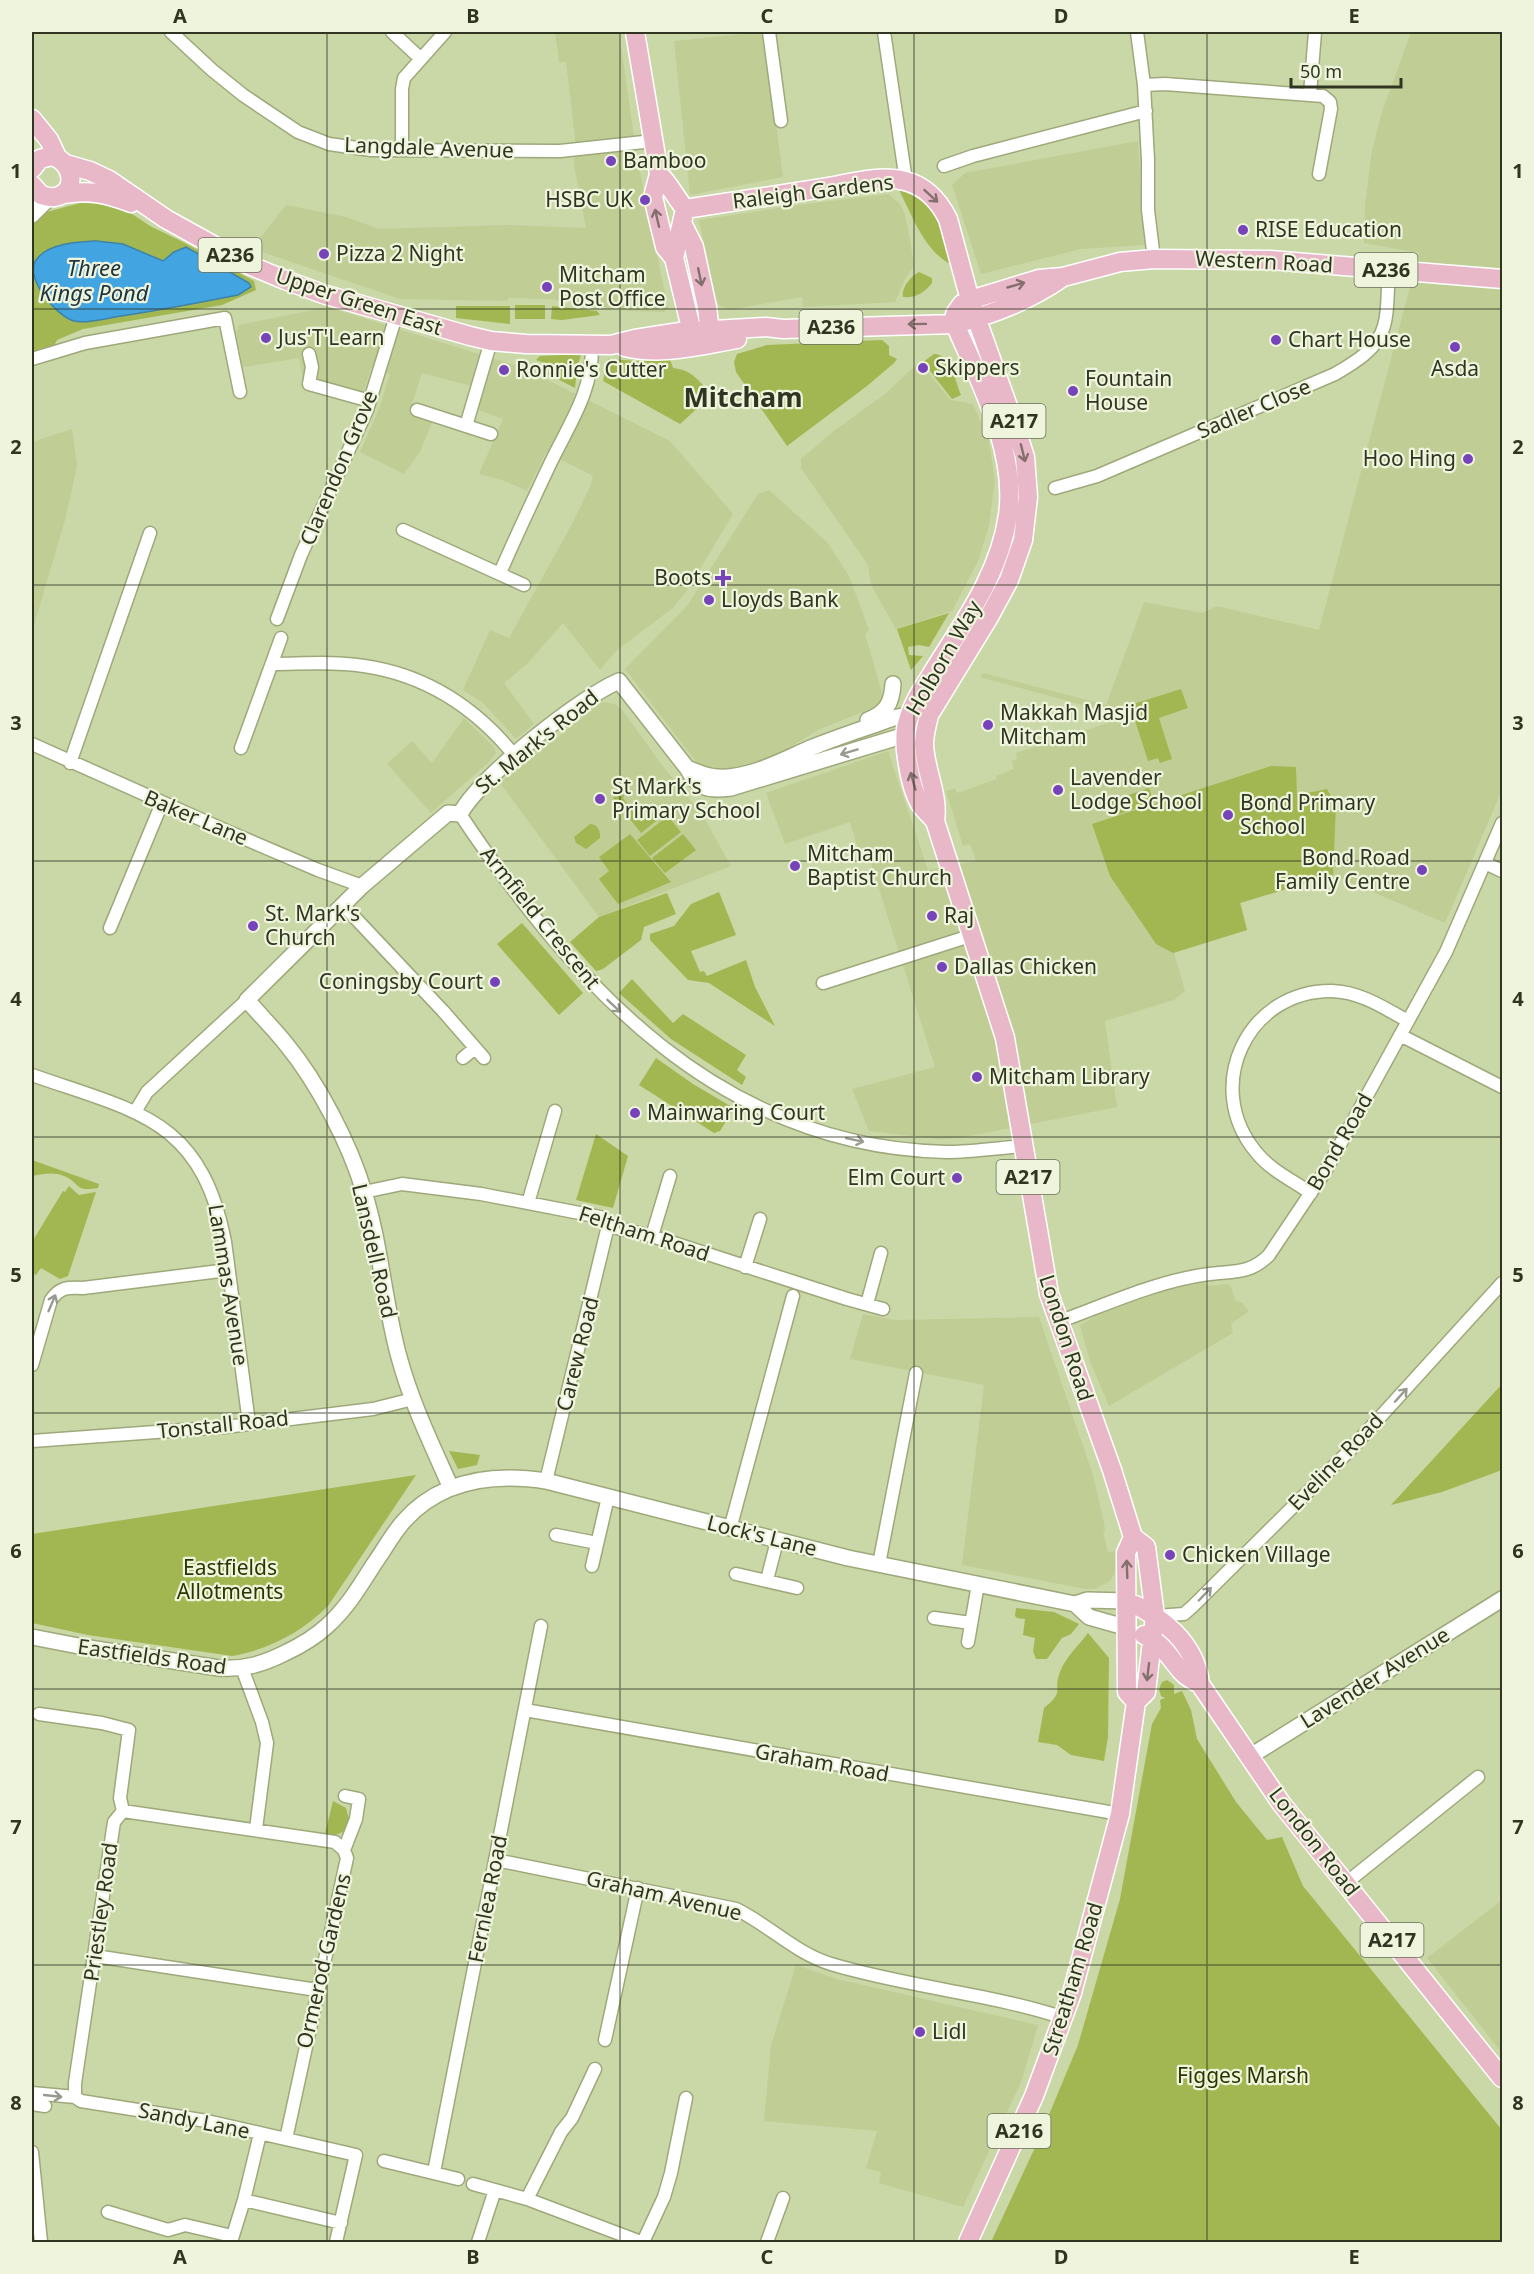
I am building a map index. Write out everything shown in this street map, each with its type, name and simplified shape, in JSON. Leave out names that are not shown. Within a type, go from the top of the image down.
[{"type":"main road","points":[[635,32],[659,174],[653,197],[664,248],[674,258],[703,338]]},
{"type":"main road","points":[[32,119],[49,140],[71,176],[70,183],[56,195],[41,195],[32,185]]},
{"type":"main road","points":[[32,166],[44,157],[62,161]]},
{"type":"main road","name":"Upper Green East","points":[[62,161],[110,180],[126,189],[142,204],[249,265],[323,294],[396,316],[491,341],[547,345],[615,345],[636,350],[703,338]]},
{"type":"main road","points":[[659,174],[670,185],[694,248],[707,307],[703,338]]},
{"type":"main road","name":"Raleigh Gardens","points":[[684,217],[862,182],[894,179],[906,181],[925,189],[942,207],[948,219],[976,318]]},
{"type":"main road","name":"Upper Green East","points":[[56,195],[94,192],[142,204]]},
{"type":"main road","points":[[674,258],[684,217]]},
{"type":"main road","name":"Western Road","points":[[970,300],[1039,279],[1063,277],[1120,262],[1154,259],[1270,260],[1503,279]]},
{"type":"main road","name":"Western Road","points":[[976,318],[1032,297],[1063,277]]},
{"type":"main road","points":[[955,324],[955,314],[958,308],[970,300]]},
{"type":"main road","name":"A236","points":[[703,338],[767,334],[783,329],[955,324],[976,318]]},
{"type":"main road","name":"Holborn Way","points":[[935,821],[937,806],[924,747],[929,715],[1009,580],[1023,540],[1028,508],[1025,458],[1016,426],[976,318]]},
{"type":"main road","name":"Holborn Way","points":[[935,821],[920,804],[908,764],[905,734],[917,698],[990,576],[1000,550],[1010,498],[1006,454],[955,324]]},
{"type":"main road","name":"London Road","points":[[935,821],[1007,1048],[1045,1280],[1112,1470],[1133,1538],[1146,1547],[1148,1553],[1155,1616],[1184,1643],[1198,1667],[1200,1684]]},
{"type":"main road","points":[[1133,1538],[1126,1553],[1127,1601],[1155,1616]]},
{"type":"main road","name":"Streatham Road","points":[[1127,1601],[1127,1692],[1136,1702]]},
{"type":"main road","name":"Streatham Road","points":[[968,2242],[1029,2107],[1064,2018],[1098,1901],[1120,1814],[1136,1702],[1146,1692],[1155,1616]]},
{"type":"main road","points":[[1128,1628],[1153,1639]]},
{"type":"main road","name":"London Road","points":[[1153,1639],[1166,1650],[1185,1675],[1200,1684],[1281,1803],[1503,2078]]},
{"type":"street","name":"Langdale Avenue","points":[[171,32],[230,86],[298,132],[337,145],[371,150],[564,150],[653,141]]},
{"type":"street","points":[[392,32],[421,59]]},
{"type":"street","points":[[402,150],[404,78],[445,32]]},
{"type":"street","points":[[769,32],[781,122]]},
{"type":"street","points":[[884,32],[906,181]]},
{"type":"street","points":[[1137,32],[1146,111],[1148,210],[1154,259]]},
{"type":"street","points":[[1310,94],[1315,32]]},
{"type":"street","points":[[1144,85],[1165,84],[1323,96],[1330,102],[1331,109],[1319,174]]},
{"type":"street","points":[[944,166],[973,156],[1146,111]]},
{"type":"street","points":[[32,215],[56,195]]},
{"type":"street","name":"Sadler Close","points":[[1054,488],[1097,476],[1335,374],[1355,362],[1374,344],[1385,325],[1389,270]]},
{"type":"street","name":"Clarendon Grove","points":[[277,619],[301,555],[362,424],[396,316]]},
{"type":"street","points":[[32,359],[85,344],[225,318],[240,392]]},
{"type":"street","points":[[466,426],[491,341]]},
{"type":"street","points":[[500,573],[542,481],[584,399],[592,365],[592,345]]},
{"type":"street","points":[[309,354],[312,367],[309,384],[370,401]]},
{"type":"street","points":[[417,410],[490,434]]},
{"type":"street","points":[[403,530],[524,585]]},
{"type":"street","points":[[70,763],[150,533]]},
{"type":"street","points":[[241,748],[281,638]]},
{"type":"street","points":[[272,664],[364,666],[422,682],[471,711],[498,736],[515,756]]},
{"type":"street","name":"St. Mark's Road","points":[[247,1000],[362,886],[448,813],[460,813],[477,790],[515,756],[593,694],[620,681],[693,779],[699,785],[714,790],[731,788],[916,732],[927,725]]},
{"type":"street","points":[[784,759],[812,742],[881,714],[888,708],[893,684]]},
{"type":"street","points":[[687,768],[702,775],[733,776],[765,767],[838,737],[910,714],[919,716],[927,725]]},
{"type":"street","name":"Baker Lane","points":[[32,745],[318,870],[362,886]]},
{"type":"street","points":[[110,928],[162,803]]},
{"type":"street","name":"Armfield Crescent","points":[[460,813],[531,914],[564,955],[651,1039],[727,1090],[761,1108],[803,1125],[848,1139],[882,1146],[947,1152],[1023,1146]]},
{"type":"street","name":"Bond Road","points":[[1058,1322],[1166,1282],[1239,1272],[1256,1266],[1269,1255],[1326,1170],[1446,952],[1503,823]]},
{"type":"street","points":[[1485,863],[1503,871]]},
{"type":"street","points":[[343,905],[484,1058]]},
{"type":"street","points":[[823,983],[973,935]]},
{"type":"street","points":[[1311,1193],[1262,1160],[1238,1123],[1233,1104],[1232,1080],[1244,1041],[1271,1011],[1295,998],[1319,992],[1343,992],[1361,996],[1408,1021]]},
{"type":"street","points":[[135,1112],[147,1092],[247,1000]]},
{"type":"street","name":"Lansdell Road","points":[[247,1000],[286,1044],[316,1087],[343,1141],[364,1192],[389,1319],[413,1399],[451,1488]]},
{"type":"street","points":[[1400,1035],[1503,1087]]},
{"type":"street","points":[[463,1058],[475,1048]]},
{"type":"street","name":"Lammas Avenue","points":[[32,1075],[135,1112],[151,1120],[174,1137],[195,1159],[203,1172],[220,1214],[249,1423]]},
{"type":"street","points":[[528,1203],[555,1111]]},
{"type":"street","points":[[651,1236],[670,1176]]},
{"type":"street","name":"Feltham Road","points":[[364,1192],[402,1184],[481,1194],[600,1217],[608,1226],[651,1236],[883,1309]]},
{"type":"street","points":[[745,1267],[760,1219]]},
{"type":"street","name":"Carew Road","points":[[546,1481],[608,1226]]},
{"type":"street","points":[[867,1304],[881,1253]]},
{"type":"street","points":[[32,1365],[51,1300],[57,1292],[67,1287],[83,1288],[228,1270]]},
{"type":"street","name":"Eveline Road","points":[[1155,1616],[1184,1614],[1189,1610],[1351,1449],[1503,1283]]},
{"type":"street","points":[[730,1528],[793,1296]]},
{"type":"street","points":[[879,1564],[916,1373]]},
{"type":"street","name":"Tonstall Road","points":[[32,1441],[179,1431],[373,1409],[413,1399]]},
{"type":"street","name":"Lock's Lane","points":[[451,1488],[470,1482],[498,1478],[517,1477],[546,1481],[777,1541],[879,1564],[1075,1604],[1087,1600],[1127,1601]]},
{"type":"street","name":"Eastfields Road","points":[[32,1637],[200,1665],[242,1668],[261,1663],[291,1650],[327,1626],[348,1603],[404,1522],[430,1499],[451,1488]]},
{"type":"street","points":[[592,1566],[608,1497]]},
{"type":"street","points":[[556,1534],[597,1543]]},
{"type":"street","points":[[767,1580],[777,1541]]},
{"type":"street","points":[[736,1574],[797,1588]]},
{"type":"street","points":[[968,1642],[978,1584]]},
{"type":"street","name":"Lavender Avenue","points":[[1249,1757],[1503,1599]]},
{"type":"street","name":"Lock's Lane","points":[[1075,1604],[1089,1617],[1128,1628]]},
{"type":"street","points":[[934,1618],[970,1623]]},
{"type":"street","name":"Fernlea Road","points":[[434,2172],[541,1626]]},
{"type":"street","points":[[242,1668],[262,1722],[267,1743],[256,1829]]},
{"type":"street","name":"Graham Road","points":[[525,1710],[1120,1814]]},
{"type":"street","name":"Priestley Road","points":[[39,1714],[102,1723],[129,1730],[120,1798],[123,1811],[114,1822],[75,2083],[75,2097]]},
{"type":"street","points":[[1346,1883],[1478,1777]]},
{"type":"street","name":"Ormerod Gardens","points":[[285,2139],[347,1858],[344,1850],[356,1819],[359,1799],[345,1796]]},
{"type":"street","points":[[123,1811],[334,1842],[344,1850]]},
{"type":"street","name":"Graham Avenue","points":[[496,1860],[736,1909],[752,1916],[789,1944],[829,1964],[1064,2018]]},
{"type":"street","points":[[604,2040],[638,1888]]},
{"type":"street","points":[[94,1956],[317,1990]]},
{"type":"street","points":[[527,2199],[561,2132],[572,2118],[595,2069]]},
{"type":"street","name":"Sandy Lane","points":[[32,2093],[75,2097],[81,2101],[197,2119],[356,2155],[341,2223]]},
{"type":"street","points":[[474,2184],[527,2199],[642,2242],[664,2197],[686,2098]]},
{"type":"street","points":[[32,2104],[45,2106]]},
{"type":"street","points":[[108,2212],[168,2230],[185,2225],[232,2240],[260,2134]]},
{"type":"street","points":[[32,2152],[41,2242]]},
{"type":"street","points":[[384,2161],[458,2179]]},
{"type":"street","points":[[478,2242],[495,2190]]},
{"type":"street","points":[[767,2242],[783,2198]]},
{"type":"street","points":[[244,2200],[341,2223],[336,2242]]},
{"type":"shaded area","points":[[555,32],[619,32],[637,158],[668,308],[665,312],[630,311],[550,299],[509,298],[507,301],[400,299],[259,251],[257,242],[286,205],[346,217],[379,229],[506,225],[586,228],[574,165],[575,137],[566,62],[559,62]]},
{"type":"shaded area","points":[[764,32],[783,177],[690,195],[674,41]]},
{"type":"shaded area","points":[[1411,32],[1502,32],[1502,790],[1445,923],[1333,875],[1241,903],[1247,930],[1174,953],[1185,991],[1174,1000],[1105,1021],[1117,1107],[960,1138],[939,1139],[869,1131],[852,1089],[935,1067],[870,860],[862,862],[850,822],[785,844],[766,793],[888,751],[928,870],[976,861],[970,844],[963,846],[946,791],[955,788],[957,793],[997,779],[996,776],[1014,769],[1012,761],[1017,759],[1016,753],[1126,717],[980,677],[983,673],[1106,705],[1144,602],[1202,613],[1217,606],[1319,630],[1419,253],[1364,243],[1365,207],[1371,156],[1381,115]]},
{"type":"shaded area","points":[[1138,141],[1144,245],[1081,249],[981,274],[952,185],[965,173]]},
{"type":"shaded area","points":[[888,194],[900,204],[904,212],[914,266],[905,279],[895,302],[803,307],[802,297],[729,310],[719,305],[715,299],[699,220]]},
{"type":"shaded area","points":[[328,307],[524,368],[670,441],[733,514],[688,589],[674,607],[616,651],[600,670],[563,623],[528,663],[504,683],[534,724],[516,739],[483,703],[463,690],[490,630],[509,638],[572,524],[593,476],[546,452],[527,491],[505,481],[479,474],[503,419],[473,408],[479,388],[422,373],[409,413],[432,422],[420,452],[404,474],[360,452],[379,409],[390,374],[371,368],[363,394],[304,382],[299,358],[243,367],[236,332],[239,325]]},
{"type":"shaded area","points":[[919,362],[951,400],[973,404],[989,441],[995,481],[989,526],[978,561],[952,611],[896,629],[871,585],[868,565],[801,468],[801,459],[835,430],[885,394]]},
{"type":"shaded area","points":[[72,429],[77,466],[65,520],[32,632],[32,442]]},
{"type":"shaded area","points":[[769,490],[827,542],[849,576],[869,630],[865,634],[885,703],[818,730],[765,763],[729,771],[701,768],[625,669],[687,606],[758,494]]},
{"type":"shaded area","name":"St Mark's Primary School","points":[[602,702],[615,704],[623,711],[665,769],[702,814],[731,866],[599,917],[500,783]]},
{"type":"shaded area","points":[[464,718],[494,747],[496,753],[489,762],[431,813],[387,764],[412,741],[432,763]]},
{"type":"shaded area","points":[[1204,1282],[1207,1286],[1227,1284],[1231,1286],[1235,1300],[1242,1303],[1249,1311],[1231,1324],[1233,1333],[1109,1406],[1090,1361],[1080,1325],[1104,1312],[1160,1291]]},
{"type":"shaded area","points":[[863,1314],[894,1320],[1039,1317],[1093,1475],[1108,1552],[1116,1551],[1115,1573],[1110,1581],[1095,1589],[1085,1589],[962,1565],[984,1385],[850,1359]]},
{"type":"shaded area","points":[[1502,1900],[1502,2053],[1427,1958]]},
{"type":"shaded area","points":[[796,1965],[837,1979],[1038,2025],[1022,2080],[963,2207],[879,2183],[881,2172],[866,2168],[877,2131],[764,2121],[771,2045]]},
{"type":"green space","points":[[899,190],[912,195],[930,209],[944,239],[950,264],[941,258],[926,241]]},
{"type":"green space","points":[[80,203],[113,204],[123,208],[150,226],[254,281],[256,290],[222,305],[83,329],[57,340],[54,346],[32,353],[32,225],[43,213]]},
{"type":"green space","points":[[919,272],[932,278],[932,283],[919,294],[903,297],[907,283]]},
{"type":"green space","points":[[515,305],[545,305],[545,319],[515,319]]},
{"type":"green space","points":[[456,306],[510,306],[510,324],[456,318]]},
{"type":"green space","points":[[552,306],[597,311],[600,315],[562,320],[551,319]]},
{"type":"green space","points":[[882,340],[889,346],[889,355],[897,359],[894,363],[787,446],[736,372],[734,362],[737,354],[767,345]]},
{"type":"green space","points":[[580,354],[578,364],[550,365],[536,360],[540,356]]},
{"type":"green space","points":[[934,354],[945,358],[961,395],[952,399],[923,362]]},
{"type":"green space","points":[[608,359],[638,361],[670,359],[673,368],[690,374],[711,396],[680,424],[603,381]]},
{"type":"green space","points":[[577,368],[575,388],[548,374],[550,369]]},
{"type":"green space","points":[[949,613],[929,647],[919,645],[908,647],[909,655],[923,656],[911,670],[897,629]]},
{"type":"green space","points":[[1181,689],[1188,708],[1159,718],[1172,759],[1160,763],[1158,758],[1148,761],[1130,705]]},
{"type":"green space","points":[[1271,766],[1296,767],[1297,795],[1327,789],[1336,806],[1333,875],[1240,903],[1247,930],[1173,953],[1156,944],[1110,876],[1092,824]]},
{"type":"green space","points":[[1149,788],[1154,803],[1116,815],[1111,801]]},
{"type":"green space","points":[[621,792],[641,822],[665,803],[671,809],[641,833],[613,798]]},
{"type":"green space","points":[[668,816],[681,832],[650,856],[637,840]]},
{"type":"green space","points":[[590,824],[598,828],[600,838],[586,849],[576,843],[574,837]]},
{"type":"green space","points":[[630,834],[671,882],[618,904],[599,879],[609,871],[599,857]]},
{"type":"green space","points":[[683,834],[696,850],[665,873],[652,858]]},
{"type":"green space","points":[[719,892],[736,935],[691,951],[700,972],[704,971],[707,976],[746,960],[755,987],[775,1026],[709,983],[688,980],[650,940],[650,934],[674,926],[691,904]]},
{"type":"green space","points":[[667,893],[676,914],[644,927],[641,940],[603,969],[596,971],[570,942],[599,917]]},
{"type":"green space","points":[[522,923],[583,993],[559,1015],[497,944]]},
{"type":"green space","points":[[632,979],[673,1023],[683,1014],[746,1055],[737,1070],[746,1077],[742,1085],[671,1039],[619,993]]},
{"type":"green space","points":[[656,1058],[693,1084],[732,1107],[733,1110],[720,1131],[714,1133],[639,1085]]},
{"type":"green space","points":[[596,1134],[628,1156],[613,1208],[576,1200]]},
{"type":"green space","points":[[32,1160],[99,1184],[98,1188],[81,1188],[69,1179],[55,1174],[32,1176]]},
{"type":"green space","points":[[69,1186],[79,1195],[96,1192],[68,1276],[60,1279],[41,1268],[36,1275],[32,1273],[32,1242],[63,1191],[65,1192]]},
{"type":"green space","points":[[1502,1384],[1502,1470],[1442,1492],[1391,1505]]},
{"type":"green space","points":[[449,1451],[480,1455],[477,1465],[458,1469]]},
{"type":"green space","name":"Eastfields Allotments","points":[[416,1475],[328,1606],[296,1632],[259,1649],[232,1656],[88,1635],[32,1623],[32,1534]]},
{"type":"green space","points":[[1016,1608],[1054,1612],[1079,1624],[1071,1634],[1062,1638],[1047,1659],[1036,1659],[1033,1651],[1035,1638],[1023,1635],[1025,1619],[1015,1616]]},
{"type":"green space","points":[[1088,1633],[1109,1658],[1108,1737],[1104,1761],[1071,1755],[1057,1745],[1038,1742],[1044,1708],[1057,1694],[1062,1667]]},
{"type":"green space","name":"Figges Marsh","points":[[1167,1680],[1174,1685],[1174,1694],[1182,1691],[1191,1710],[1197,1739],[1236,1802],[1267,1840],[1282,1837],[1303,1886],[1502,2130],[1502,2242],[991,2242],[1038,2141],[1078,2045],[1120,1899],[1152,1724],[1161,1708],[1160,1700],[1165,1698],[1161,1696],[1159,1689],[1162,1682]]},
{"type":"green space","points":[[333,1801],[346,1808],[349,1819],[343,1832],[335,1835],[325,1834]]},
{"type":"water","name":"Three Kings Pond","points":[[96,241],[123,244],[163,261],[174,252],[186,247],[249,283],[251,287],[238,295],[207,301],[94,321],[74,321],[59,312],[44,295],[38,286],[33,268],[41,254],[48,250],[64,245]]},
{"type":"place","name":"Bamboo","points":[[611,161]]},
{"type":"place","name":"HSBC UK","points":[[645,200]]},
{"type":"place","name":"RISE Education","points":[[1243,230]]},
{"type":"place","name":"Pizza 2 Night","points":[[324,254]]},
{"type":"place","name":"Mitcham Post Office","points":[[547,287]]},
{"type":"place","name":"Jus'T'Learn","points":[[266,338]]},
{"type":"place","name":"Chart House","points":[[1276,340]]},
{"type":"place","name":"Asda","points":[[1455,347]]},
{"type":"place","name":"Skippers","points":[[923,368]]},
{"type":"place","name":"Ronnie's Cutter","points":[[504,370]]},
{"type":"place","name":"Fountain House","points":[[1073,391]]},
{"type":"place","name":"Hoo Hing","points":[[1468,459]]},
{"type":"place","name":"Boots","points":[[723,578]]},
{"type":"place","name":"Lloyds Bank","points":[[709,600]]},
{"type":"place","name":"Makkah Masjid Mitcham","points":[[988,725]]},
{"type":"place","name":"Lavender Lodge School","points":[[1058,790]]},
{"type":"place","name":"St Mark's Primary School","points":[[600,799]]},
{"type":"place","name":"Bond Primary School","points":[[1228,815]]},
{"type":"place","name":"Mitcham Baptist Church","points":[[795,866]]},
{"type":"place","name":"Bond Road Family Centre","points":[[1422,870]]},
{"type":"place","name":"Raj","points":[[932,916]]},
{"type":"place","name":"St. Mark's Church","points":[[253,926]]},
{"type":"place","name":"Dallas Chicken","points":[[942,967]]},
{"type":"place","name":"Coningsby Court","points":[[495,982]]},
{"type":"place","name":"Mitcham Library","points":[[977,1077]]},
{"type":"place","name":"Mainwaring Court","points":[[635,1113]]},
{"type":"place","name":"Elm Court","points":[[957,1178]]},
{"type":"place","name":"Chicken Village","points":[[1170,1555]]},
{"type":"place","name":"Lidl","points":[[920,2032]]},
{"type":"district","name":"Mitcham","points":[[743,398]]}]
